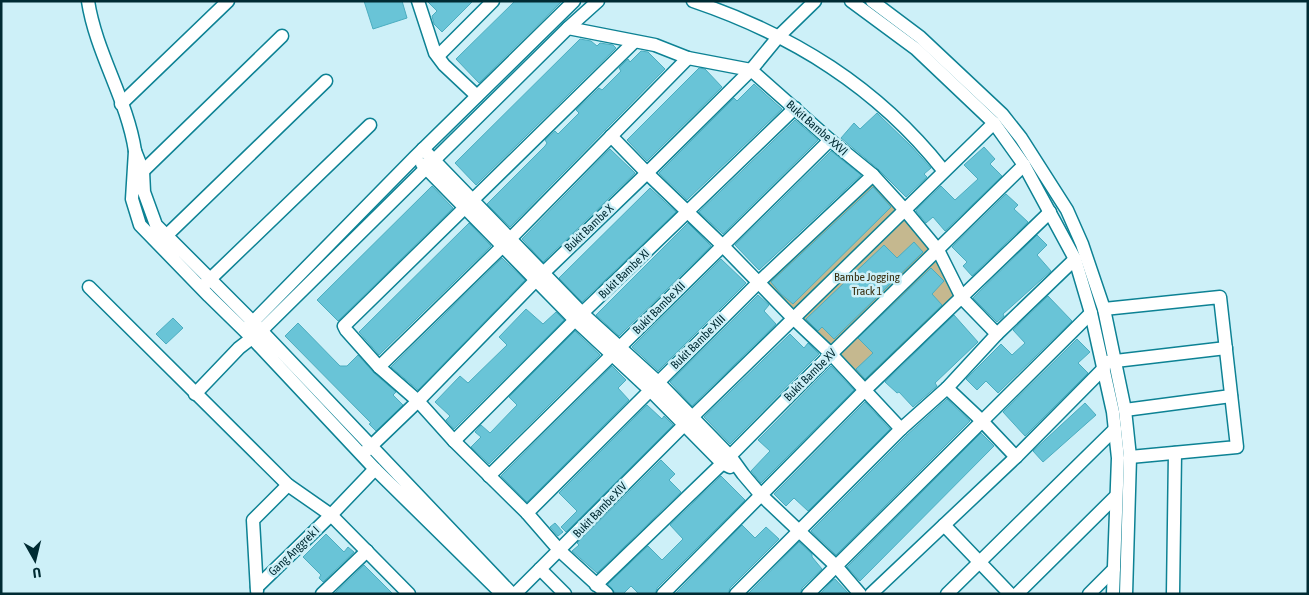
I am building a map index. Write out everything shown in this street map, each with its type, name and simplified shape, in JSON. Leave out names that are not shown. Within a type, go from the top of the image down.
[{"type":"street","points":[[88,1],[99,42],[132,134],[135,151],[143,171],[144,192],[153,218],[205,284]]},
{"type":"street","points":[[121,104],[228,1]]},
{"type":"street","points":[[418,1],[435,53],[444,65],[477,96]]},
{"type":"street","points":[[438,56],[492,1]]},
{"type":"street","points":[[194,394],[239,348],[419,153],[574,1]]},
{"type":"street","points":[[253,331],[431,165],[568,28],[598,1]]},
{"type":"street","points":[[693,1],[723,11],[779,36],[844,75],[888,110],[921,143],[943,170]]},
{"type":"street","name":"Bukit Bambe X","points":[[367,451],[540,276],[647,174],[751,70],[779,36],[815,1]]},
{"type":"street","points":[[851,1],[916,49],[994,123],[1024,164],[1075,259],[1107,364],[1125,410],[1130,457],[1126,594]]},
{"type":"street","points":[[872,1],[920,37],[1002,114],[1021,138],[1067,210],[1087,258],[1104,309],[1107,364],[1118,458],[1113,594]]},
{"type":"street","points":[[568,28],[655,46],[688,58],[751,70]]},
{"type":"street","points":[[143,171],[282,36]]},
{"type":"street","points":[[607,594],[560,551],[527,513],[488,476],[418,401],[380,367],[346,330],[344,324],[634,42]]},
{"type":"street","points":[[380,367],[507,243],[688,58]]},
{"type":"street","name":"Bukit Bambe XXVI","points":[[751,70],[872,175],[904,209],[938,250],[962,298],[997,334]]},
{"type":"street","points":[[166,236],[326,81]]},
{"type":"street","name":"Bukit Bambe XI","points":[[454,441],[795,108]]},
{"type":"street","name":"Bukit Bambe XIV","points":[[514,594],[560,551],[688,421],[943,170],[994,123]]},
{"type":"street","points":[[205,284],[370,125]]},
{"type":"street","points":[[611,136],[647,174],[722,245],[831,354],[900,429]]},
{"type":"street","name":"Bukit Bambe XII","points":[[488,476],[830,140]]},
{"type":"street","points":[[135,151],[132,199],[140,225],[253,331],[367,451],[514,594]]},
{"type":"street","points":[[419,153],[579,317],[654,386],[743,474],[760,494],[836,566],[860,594]]},
{"type":"street","name":"Bukit Bambe XV","points":[[596,585],[1024,164]]},
{"type":"street","name":"Bukit Bambe XIII","points":[[527,513],[759,282],[872,175]]},
{"type":"street","points":[[132,199],[144,192]]},
{"type":"street","points":[[663,594],[864,391],[1050,212]]},
{"type":"street","points":[[140,225],[153,218]]},
{"type":"street","points":[[736,594],[900,429],[947,388],[997,334],[1075,259]]},
{"type":"street","points":[[90,287],[194,394],[288,485],[330,515],[402,591]]},
{"type":"street","points":[[1104,309],[1220,297],[1237,447],[1130,457]]},
{"type":"street","points":[[808,594],[981,420],[1091,313]]},
{"type":"street","points":[[871,594],[1016,457],[1107,364],[1226,348]]},
{"type":"street","points":[[947,388],[1016,457]]},
{"type":"street","points":[[1125,410],[1231,396]]},
{"type":"street","points":[[947,594],[1115,429]]},
{"type":"street","points":[[367,451],[375,469],[502,594]]},
{"type":"street","points":[[1173,594],[1175,453]]},
{"type":"street","name":"Gang Anggrek I","points":[[257,590],[375,469]]},
{"type":"street","points":[[257,590],[253,520],[288,485]]},
{"type":"street","points":[[1017,594],[1116,496]]},
{"type":"street","points":[[944,525],[1010,594]]},
{"type":"street","points":[[322,594],[366,552]]},
{"type":"street","points":[[540,569],[565,594]]},
{"type":"street","points":[[1089,594],[1114,569]]},
{"type":"green space","name":"Bambe Jogging Track 1","points":[[873,175],[904,209],[962,298],[864,391],[759,282]]},
{"type":"building","points":[[364,1],[402,1],[407,18],[373,29]]},
{"type":"building","points":[[427,1],[473,1],[442,32],[434,24],[432,16],[437,11]]},
{"type":"building","points":[[515,1],[562,1],[479,83],[456,59]]},
{"type":"building","points":[[580,39],[591,41],[597,46],[600,43],[613,45],[616,48],[476,185],[455,163]]},
{"type":"building","points":[[641,51],[648,52],[665,69],[510,227],[487,204],[545,146],[547,143],[545,140],[555,131],[558,134],[579,113],[576,110],[599,88],[602,90],[621,71],[619,68],[628,59],[630,62]]},
{"type":"building","points":[[699,68],[705,69],[722,87],[647,161],[627,140]]},
{"type":"building","points":[[754,84],[782,109],[687,200],[659,173],[734,98],[737,101]]},
{"type":"building","points":[[877,113],[931,168],[924,174],[927,177],[906,197],[878,169],[841,138],[854,123],[860,129]]},
{"type":"building","points":[[795,120],[818,140],[723,234],[699,212]]},
{"type":"building","points":[[984,147],[995,159],[990,164],[1002,176],[945,231],[933,217],[926,223],[916,211],[917,209],[941,186],[955,200],[978,179],[964,165]]},
{"type":"building","points":[[610,149],[635,173],[543,262],[522,239]]},
{"type":"building","points":[[831,151],[861,175],[759,270],[735,245]]},
{"type":"building","points":[[432,186],[453,208],[338,321],[317,300]]},
{"type":"building","points":[[873,187],[891,207],[793,304],[771,282]]},
{"type":"building","points":[[650,188],[676,212],[582,302],[559,278]]},
{"type":"building","points":[[1006,194],[1018,205],[1014,209],[1028,222],[972,276],[963,266],[967,262],[952,247]]},
{"type":"building","points":[[469,223],[491,246],[379,355],[359,332]]},
{"type":"building","points":[[688,223],[711,246],[619,336],[596,315]]},
{"type":"building","points":[[1037,235],[1047,245],[1037,255],[1051,271],[1003,314],[1004,316],[997,322],[973,298]]},
{"type":"building","points":[[914,242],[923,252],[834,339],[822,327],[818,331],[806,319],[884,245],[897,258]]},
{"type":"building","points":[[502,258],[525,280],[418,390],[391,367]]},
{"type":"building","points":[[721,259],[746,283],[658,371],[632,347]]},
{"type":"building","points":[[931,268],[944,281],[932,294],[942,305],[865,379],[856,369],[873,353],[858,338]]},
{"type":"building","points":[[758,295],[769,305],[764,311],[776,324],[692,406],[670,382]]},
{"type":"building","points":[[1048,296],[1072,321],[998,393],[986,381],[977,390],[966,379],[1001,344],[1012,355],[1025,343],[1013,330]]},
{"type":"building","points":[[526,309],[543,324],[556,312],[564,320],[454,429],[446,420],[450,416],[435,402],[460,376],[468,383],[507,345],[499,337]]},
{"type":"building","points":[[954,315],[978,342],[935,383],[937,386],[913,407],[899,392],[897,393],[885,382]]},
{"type":"building","points":[[173,318],[183,328],[166,344],[156,334]]},
{"type":"building","points":[[298,323],[340,366],[347,366],[358,355],[374,373],[396,392],[393,395],[403,405],[376,431],[369,424],[371,423],[285,336]]},
{"type":"building","points":[[575,331],[600,355],[489,464],[471,447],[481,437],[475,432],[481,425],[490,433],[517,405],[509,397]]},
{"type":"building","points":[[790,334],[804,348],[808,343],[819,354],[730,444],[704,417]]},
{"type":"building","points":[[1077,339],[1090,352],[1078,363],[1088,373],[1025,436],[1003,412]]},
{"type":"building","points":[[612,366],[626,380],[618,388],[629,400],[527,502],[501,476]]},
{"type":"building","points":[[831,366],[854,390],[761,483],[751,471],[770,451],[758,440]]},
{"type":"building","points":[[947,399],[970,421],[836,555],[811,531],[907,435]]},
{"type":"building","points":[[865,402],[890,429],[808,511],[794,498],[786,506],[774,494]]},
{"type":"building","points":[[1085,403],[1096,415],[1043,462],[1033,451]]},
{"type":"building","points":[[647,405],[662,419],[664,416],[673,425],[566,532],[561,527],[577,511],[559,493]]},
{"type":"building","points":[[981,433],[994,446],[860,581],[847,567]]},
{"type":"building","points":[[661,460],[675,474],[669,480],[681,492],[597,573],[572,551],[579,545],[577,543]]},
{"type":"building","points":[[721,476],[745,500],[657,588],[655,594],[639,594],[631,586],[623,594],[616,594],[608,584],[648,546],[662,560],[683,539],[670,525]]},
{"type":"building","points":[[555,523],[563,532],[558,536],[550,527]]},
{"type":"building","points":[[742,525],[755,538],[766,527],[779,539],[730,588],[728,594],[675,594]]},
{"type":"building","points":[[326,534],[344,552],[348,547],[354,552],[323,582],[319,578],[321,575],[303,557]]},
{"type":"building","points":[[799,542],[812,554],[812,557],[822,569],[802,588],[800,594],[748,594]]},
{"type":"building","points":[[364,565],[393,594],[335,593]]},
{"type":"building","points":[[835,579],[849,594],[820,594],[833,580]]}]
